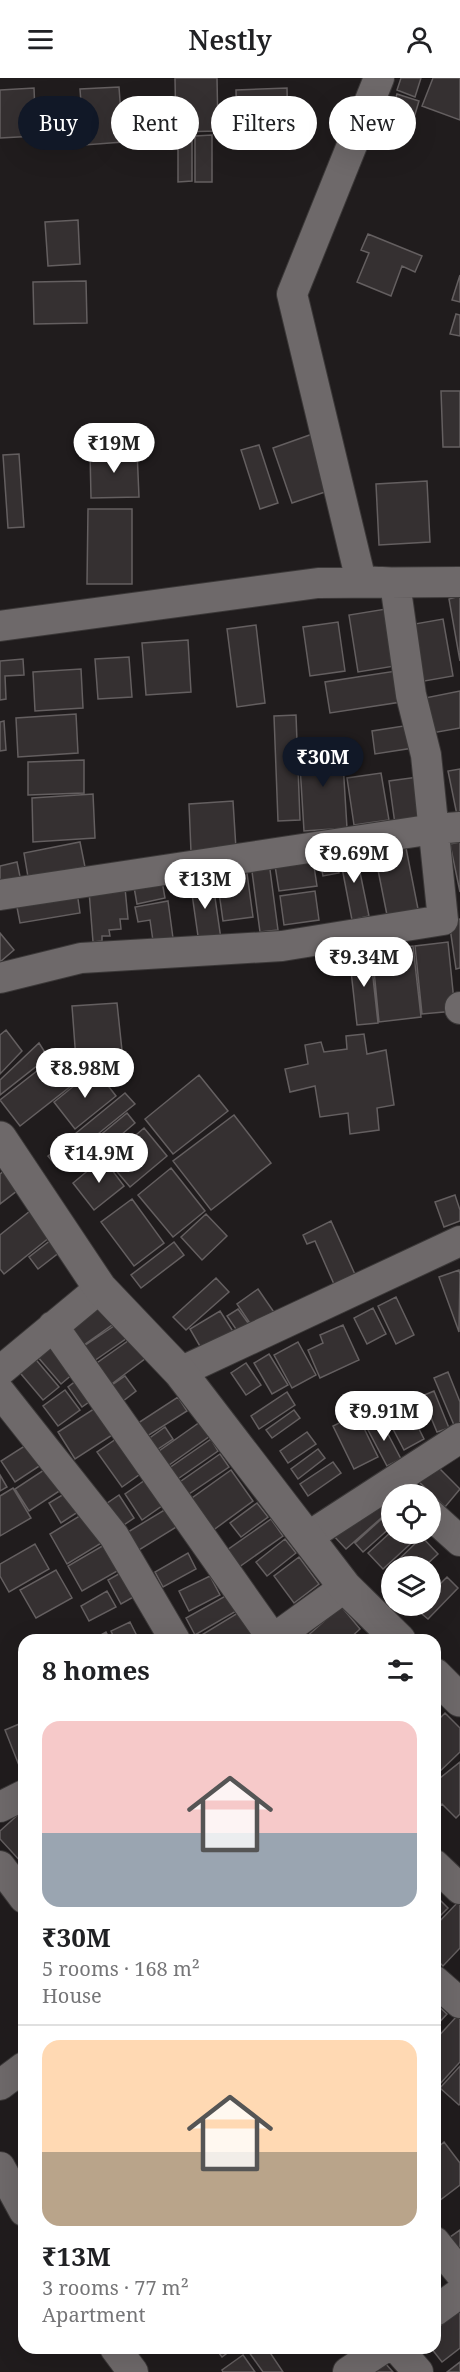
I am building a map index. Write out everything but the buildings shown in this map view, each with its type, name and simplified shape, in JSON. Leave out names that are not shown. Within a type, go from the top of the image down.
[{"type":"main road","points":[[0,1138],[100,1288],[180,1372],[345,1587],[393,1634]]},
{"type":"main road","points":[[441,1681],[460,1700]]},
{"type":"street","points":[[361,581],[292,294],[379,78]]},
{"type":"street","points":[[0,978],[81,958],[282,946],[443,920],[447,828],[411,695],[396,583],[361,581]]},
{"type":"street","points":[[0,626],[318,583],[460,582]]},
{"type":"street","points":[[0,895],[447,828]]},
{"type":"street","points":[[180,1372],[460,1241]]},
{"type":"street","points":[[0,1371],[100,1288]]},
{"type":"street","points":[[53,1326],[269,1634]]},
{"type":"street","points":[[0,1392],[114,1536],[171,1634]]},
{"type":"street","points":[[406,1484],[460,1438]]},
{"type":"street","points":[[306,1538],[381,1498]]},
{"type":"street","points":[[441,1524],[460,1541]]},
{"type":"street","points":[[279,1634],[345,1587]]},
{"type":"street","points":[[0,1807],[18,1798]]},
{"type":"street","points":[[0,1866],[18,1890]]},
{"type":"street","points":[[441,1871],[460,1888]]},
{"type":"street","points":[[441,1986],[460,2003]]},
{"type":"street","points":[[0,2085],[18,2072]]},
{"type":"street","points":[[0,2167],[18,2200]]},
{"type":"street","points":[[441,2249],[460,2273]]},
{"type":"street","points":[[441,2307],[460,2293]]},
{"type":"street","points":[[120,2354],[133,2372]]},
{"type":"street","points":[[348,2372],[375,2354]]},
{"type":"street","points":[[402,2354],[418,2372]]}]
